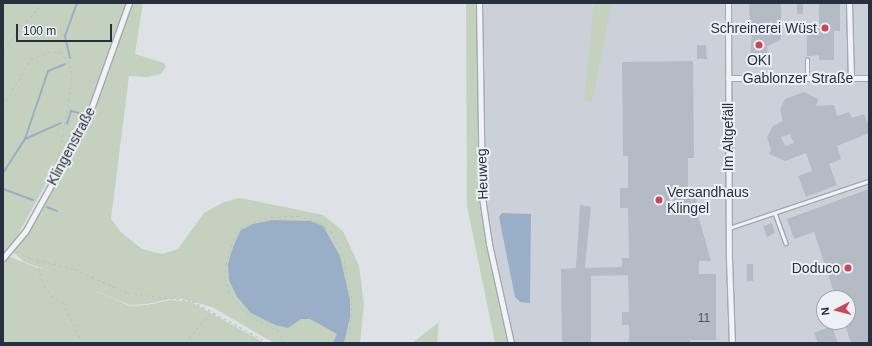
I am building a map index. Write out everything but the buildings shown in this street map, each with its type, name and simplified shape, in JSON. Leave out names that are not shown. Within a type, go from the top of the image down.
[{"type":"street","name":"Klingenstraße","points":[[3,258],[13,248],[87,120],[129,3]]},
{"type":"street","name":"Heuweg","points":[[479,3],[482,197],[511,343]]},
{"type":"street","name":"Im Altgefäll","points":[[728,3],[729,228],[732,343]]},
{"type":"street","points":[[849,3],[851,79]]},
{"type":"street","name":"Gablonzer Straße","points":[[728,78],[869,78]]},
{"type":"lane","points":[[807,60],[807,77]]},
{"type":"lane","points":[[729,228],[869,181]]},
{"type":"lane","points":[[775,213],[786,243]]},
{"type":"path","points":[[3,50],[42,3]]},
{"type":"path","points":[[3,106],[31,59],[48,52],[59,52],[64,56],[70,65],[72,80],[59,154],[64,161]]},
{"type":"path","points":[[284,343],[279,331],[242,308],[228,292],[225,278],[226,264],[233,239],[241,228],[252,222],[272,217],[298,216],[319,222],[331,231],[343,254],[352,302],[349,343]]},
{"type":"path","points":[[13,248],[38,260],[75,269],[113,288],[128,293],[184,299],[212,311],[269,343]]},
{"type":"path","points":[[38,260],[40,280],[51,296],[63,302],[82,343]]},
{"type":"path","points":[[185,343],[212,311]]},
{"type":"shaded area","points":[[481,3],[869,3],[869,343],[512,343],[484,197]]},
{"type":"green space","points":[[3,3],[127,3],[91,101],[15,240],[3,254]]},
{"type":"green space","points":[[132,3],[143,3],[135,54],[164,63],[166,67],[161,74],[147,77],[129,76],[111,219],[121,232],[142,249],[162,254],[178,249],[204,213],[224,202],[240,198],[323,215],[343,231],[359,266],[364,304],[360,343],[274,343],[212,307],[183,299],[170,299],[147,304],[130,305],[88,288],[130,306],[147,305],[170,300],[191,302],[265,343],[3,343],[3,260],[8,256],[37,268],[44,269],[24,262],[13,252],[33,224],[88,121]]},
{"type":"green space","points":[[466,3],[476,3],[480,197],[486,246],[508,343],[495,343],[467,206]]},
{"type":"green space","points":[[594,3],[612,3],[592,102],[584,100]]},
{"type":"green space","points":[[439,322],[437,343],[412,343],[416,340]]},
{"type":"water","points":[[502,213],[531,214],[530,303],[520,302],[515,297],[499,217]]},
{"type":"water","points":[[273,220],[310,221],[323,226],[340,256],[350,300],[350,317],[344,343],[333,343],[337,334],[310,319],[301,319],[288,328],[275,325],[251,313],[237,297],[229,280],[228,264],[233,247],[241,230],[253,224]]},
{"type":"waterway","points":[[70,58],[65,36],[77,3]]},
{"type":"waterway","points":[[3,173],[25,139],[48,71],[65,64]]},
{"type":"waterway","points":[[67,124],[71,111],[83,114]]},
{"type":"waterway","points":[[25,139],[61,123]]},
{"type":"waterway","points":[[3,189],[33,200]]},
{"type":"waterway","points":[[47,207],[57,211]]},
{"type":"place","name":"Schreinerei Wüst","points":[[825,28]]},
{"type":"place","name":"OKI","points":[[759,45]]},
{"type":"place","name":"Versandhaus Klingel","points":[[659,200]]},
{"type":"place","name":"Doduco","points":[[848,268]]}]
